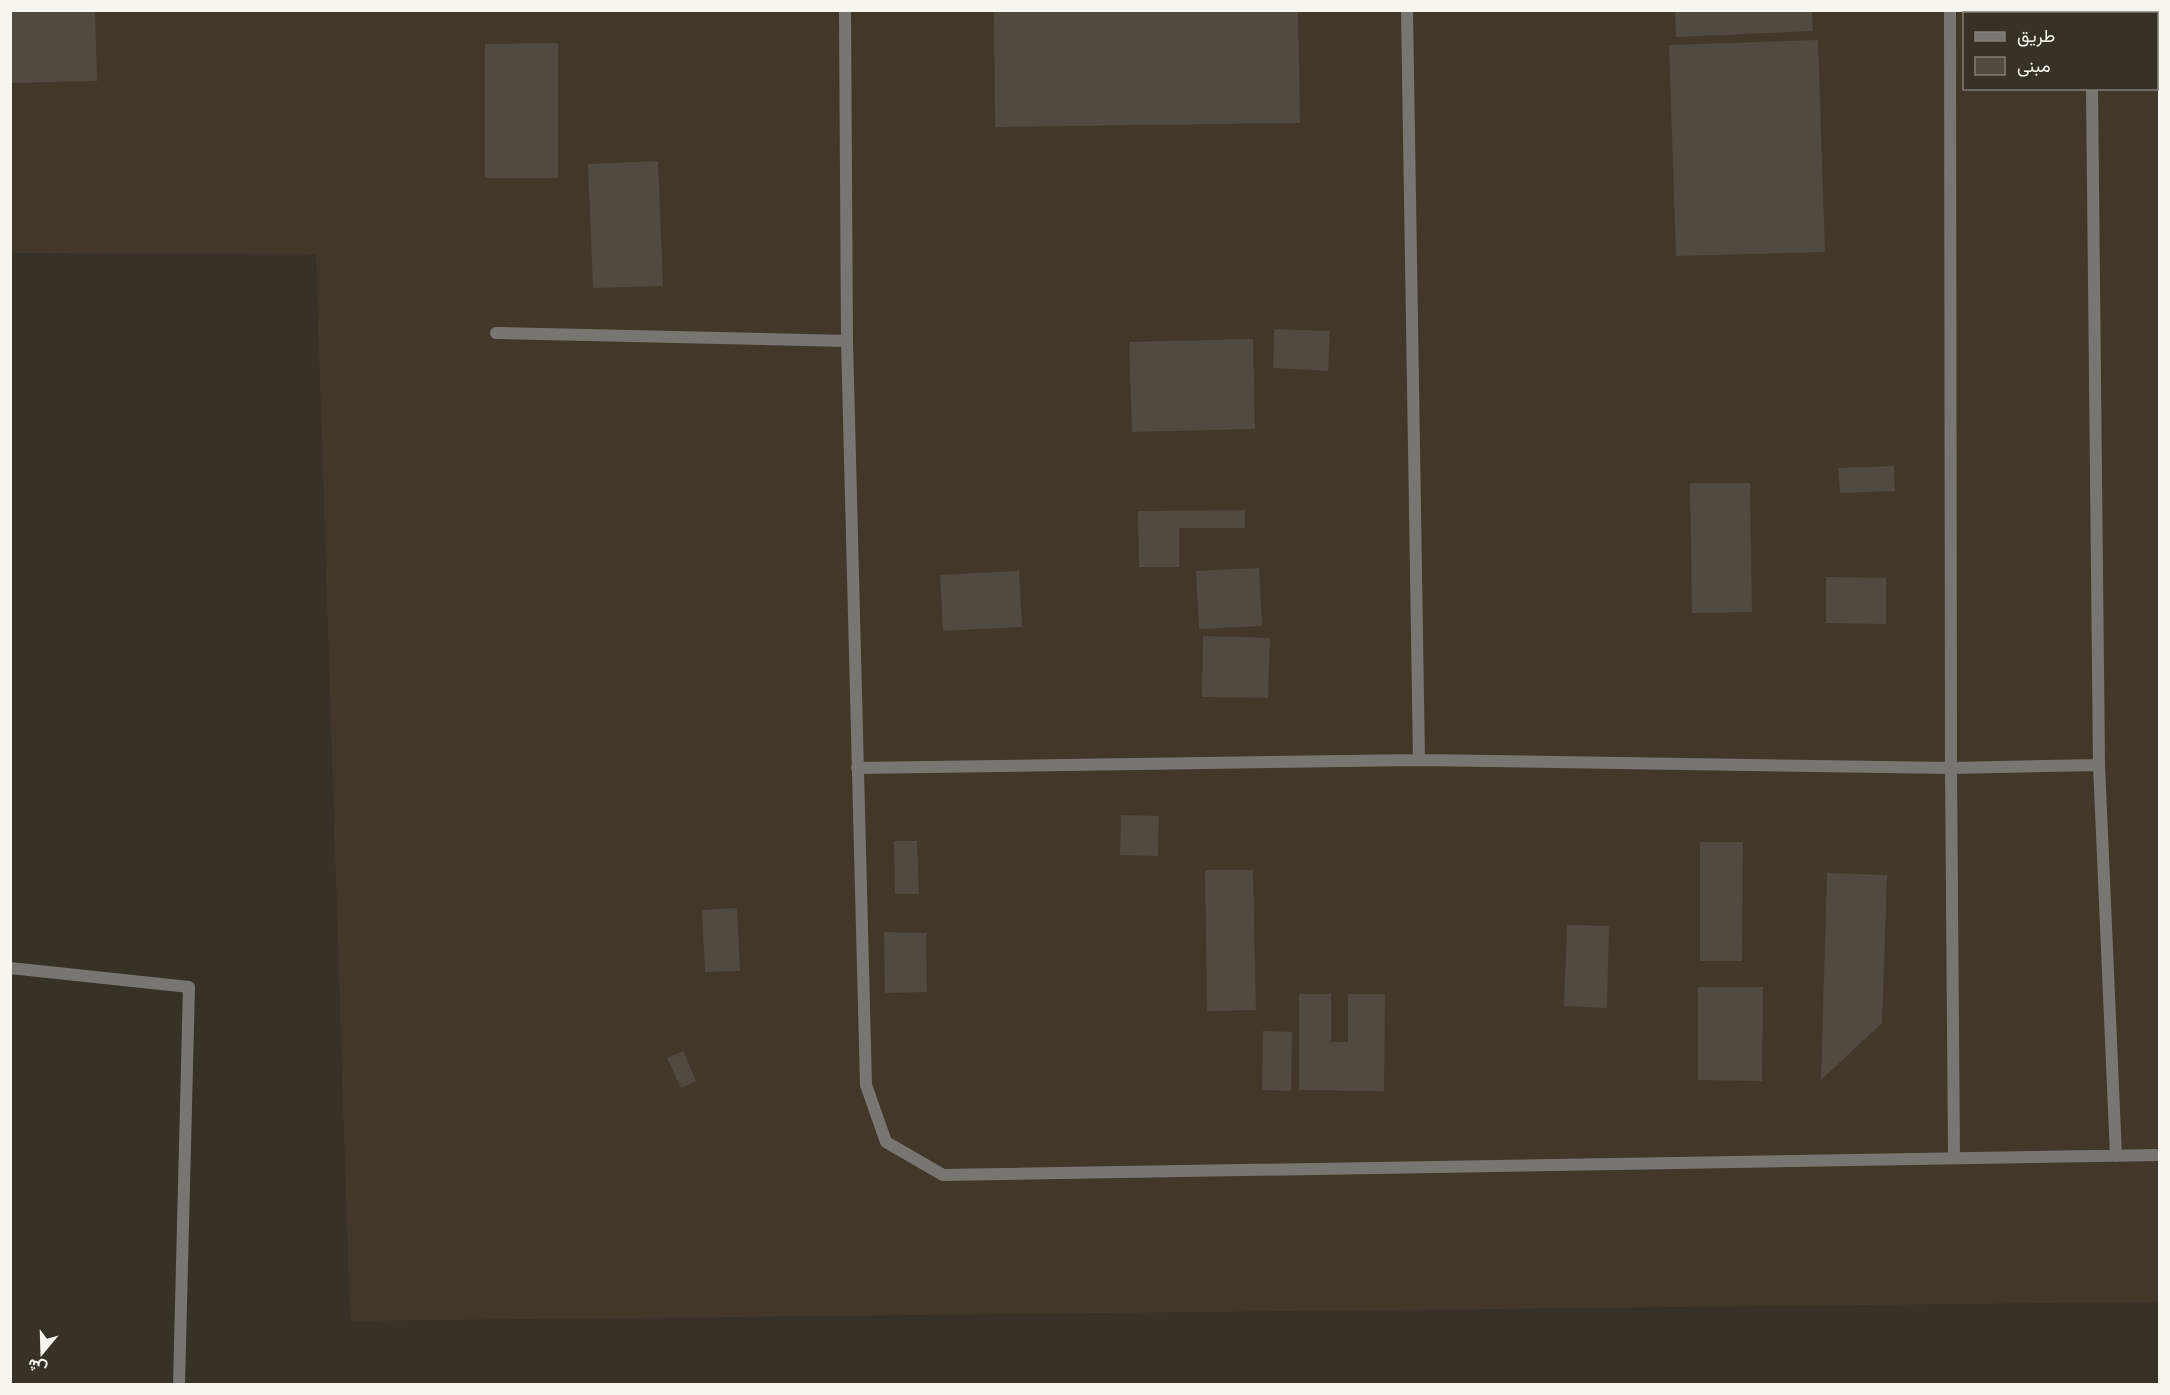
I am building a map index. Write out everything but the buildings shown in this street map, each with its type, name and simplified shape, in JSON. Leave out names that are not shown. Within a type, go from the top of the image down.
[{"type":"street","points":[[845,10],[847,341],[866,1085],[886,1142],[943,1175],[2160,1155]]},
{"type":"street","points":[[1407,10],[1419,760]]},
{"type":"street","points":[[1950,10],[1954,1158]]},
{"type":"street","points":[[2092,90],[2099,765],[2116,1156]]},
{"type":"street","points":[[496,333],[847,341]]},
{"type":"street","points":[[858,768],[1419,760],[1951,768],[2099,765]]},
{"type":"street","points":[[10,968],[189,987],[179,1384]]},
{"type":"shaded area","points":[[11,11],[2159,11],[2159,1302],[350,1321],[316,254],[11,253]]}]
